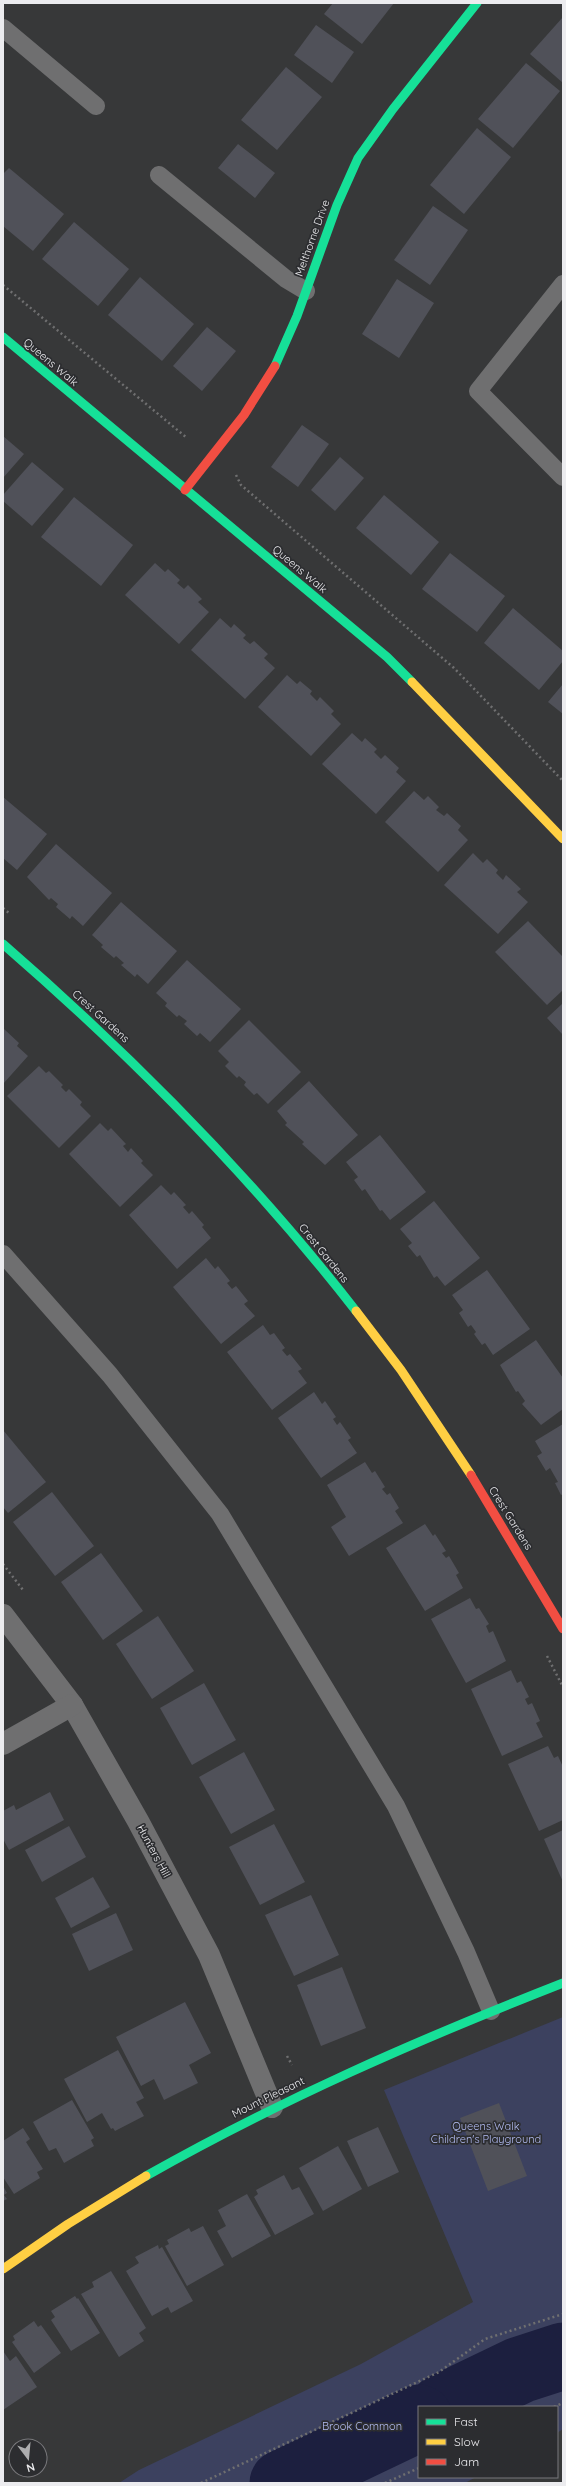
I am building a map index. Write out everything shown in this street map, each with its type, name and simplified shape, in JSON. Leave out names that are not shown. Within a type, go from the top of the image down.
[{"type":"street","name":"Melthorne Drive","points":[[185,490],[244,415],[278,362],[306,291],[337,205],[358,158],[393,109],[477,3]]},
{"type":"street","name":"Queens Walk","points":[[3,337],[387,657],[563,839]]},
{"type":"street","name":"Crest Gardens","points":[[3,944],[133,1060],[220,1148],[293,1233],[376,1335],[448,1440],[511,1539],[563,1629]]},
{"type":"street","name":"Hunters Hill","points":[[3,1615],[72,1705],[138,1821],[209,1955],[272,2107]]},
{"type":"street","points":[[3,1744],[72,1705]]},
{"type":"street","name":"Mount Pleasant","points":[[3,2269],[85,2214],[272,2107],[491,2011],[563,1983]]},
{"type":"lane","points":[[3,28],[96,106]]},
{"type":"lane","points":[[159,175],[286,279],[306,291]]},
{"type":"lane","points":[[563,284],[478,391],[563,477]]},
{"type":"lane","points":[[3,1254],[110,1375],[220,1514],[396,1806],[466,1952],[491,2011]]},
{"type":"path","points":[[3,285],[179,433],[214,454],[236,475],[241,485],[454,668],[563,781]]},
{"type":"path","points":[[236,475],[240,469]]},
{"type":"path","points":[[546,1654],[563,1687]]},
{"type":"path","points":[[202,2483],[439,2372],[485,2339],[563,2314]]},
{"type":"path","points":[[385,2483],[418,2468]]},
{"type":"green space","points":[[563,2017],[563,2429],[558,2432],[558,2406],[418,2406],[418,2478],[474,2478],[465,2483],[119,2483],[139,2470],[361,2364],[473,2302],[384,2090]]},
{"type":"building","points":[[333,3],[394,3],[362,44],[324,14]]},
{"type":"building","points":[[563,17],[563,83],[530,54]]},
{"type":"building","points":[[316,25],[354,52],[332,83],[294,55]]},
{"type":"building","points":[[526,63],[560,91],[513,148],[478,119]]},
{"type":"building","points":[[286,67],[322,97],[277,150],[241,120]]},
{"type":"building","points":[[477,128],[511,157],[464,214],[430,185]]},
{"type":"building","points":[[238,144],[275,173],[255,198],[218,168]]},
{"type":"building","points":[[9,168],[64,214],[33,251],[3,226],[3,174]]},
{"type":"building","points":[[433,206],[468,230],[430,285],[394,260]]},
{"type":"building","points":[[74,222],[129,269],[98,306],[42,259]]},
{"type":"building","points":[[140,277],[194,324],[162,361],[108,315]]},
{"type":"building","points":[[397,279],[434,303],[399,358],[362,334]]},
{"type":"building","points":[[207,327],[236,351],[202,391],[173,366]]},
{"type":"building","points":[[302,425],[329,444],[298,487],[271,467]]},
{"type":"building","points":[[3,436],[24,454],[3,478]]},
{"type":"building","points":[[340,457],[364,478],[335,511],[311,490]]},
{"type":"building","points":[[32,462],[64,489],[32,526],[3,501],[3,495]]},
{"type":"building","points":[[384,495],[439,542],[411,575],[356,528]]},
{"type":"building","points":[[74,497],[133,545],[101,586],[41,537]]},
{"type":"building","points":[[450,553],[505,596],[477,632],[422,589]]},
{"type":"building","points":[[155,563],[165,572],[168,569],[180,580],[177,583],[184,589],[188,585],[202,599],[198,602],[209,612],[179,644],[125,595]]},
{"type":"building","points":[[513,608],[563,651],[563,661],[539,690],[484,643]]},
{"type":"building","points":[[220,618],[231,628],[234,624],[246,635],[243,638],[250,644],[254,641],[268,654],[264,658],[275,668],[245,699],[191,650]]},
{"type":"building","points":[[287,675],[297,684],[300,681],[312,691],[310,694],[317,701],[320,697],[334,711],[331,714],[341,724],[311,756],[258,707]]},
{"type":"building","points":[[563,684],[563,714],[548,702]]},
{"type":"building","points":[[352,733],[362,742],[365,738],[377,749],[374,752],[381,759],[385,755],[399,768],[396,772],[406,781],[376,814],[322,764]]},
{"type":"building","points":[[414,791],[424,800],[428,796],[439,807],[436,810],[444,816],[447,813],[461,826],[458,830],[468,840],[438,872],[385,822]]},
{"type":"building","points":[[3,797],[47,834],[17,870],[3,858]]},
{"type":"building","points":[[56,844],[112,893],[83,926],[72,916],[70,919],[56,907],[58,904],[51,898],[49,900],[27,877]]},
{"type":"building","points":[[473,853],[483,863],[487,859],[498,870],[496,873],[503,880],[506,875],[521,889],[517,892],[528,902],[498,934],[444,885]]},
{"type":"building","points":[[121,902],[177,951],[148,984],[137,974],[135,977],[121,965],[124,963],[116,956],[114,958],[101,947],[103,945],[92,935]]},
{"type":"building","points":[[528,921],[563,957],[563,990],[547,1005],[495,952]]},
{"type":"building","points":[[187,960],[241,1009],[210,1042],[200,1033],[197,1036],[184,1024],[187,1021],[179,1015],[177,1017],[165,1006],[167,1003],[156,993]]},
{"type":"building","points":[[563,1003],[563,1035],[547,1018]]},
{"type":"building","points":[[249,1020],[301,1072],[268,1104],[257,1093],[254,1095],[244,1085],[246,1082],[239,1076],[237,1078],[225,1066],[229,1062],[218,1051]]},
{"type":"building","points":[[4,1029],[19,1043],[17,1046],[28,1056],[3,1084]]},
{"type":"building","points":[[39,1066],[46,1073],[49,1071],[63,1085],[61,1087],[66,1092],[69,1089],[82,1102],[80,1105],[91,1116],[59,1148],[7,1096]]},
{"type":"building","points":[[309,1081],[358,1135],[325,1165],[302,1144],[304,1142],[285,1125],[287,1123],[277,1111]]},
{"type":"building","points":[[100,1123],[108,1131],[111,1128],[126,1144],[123,1146],[128,1152],[131,1148],[143,1161],[141,1163],[153,1175],[120,1207],[69,1154]]},
{"type":"building","points":[[380,1135],[426,1192],[390,1220],[382,1210],[380,1211],[365,1189],[362,1191],[354,1180],[358,1177],[346,1162]]},
{"type":"building","points":[[161,1185],[171,1195],[174,1192],[186,1205],[183,1207],[189,1214],[192,1211],[204,1225],[202,1227],[211,1238],[177,1269],[129,1215]]},
{"type":"building","points":[[434,1201],[480,1258],[445,1286],[437,1276],[434,1278],[420,1255],[417,1257],[408,1246],[412,1243],[400,1229]]},
{"type":"building","points":[[206,1258],[215,1269],[218,1266],[230,1281],[227,1283],[232,1289],[236,1286],[248,1301],[244,1304],[255,1316],[221,1344],[173,1287]]},
{"type":"building","points":[[487,1270],[530,1329],[493,1355],[485,1343],[482,1345],[474,1334],[476,1332],[471,1325],[468,1327],[459,1313],[463,1310],[452,1295]]},
{"type":"building","points":[[263,1325],[270,1335],[274,1333],[285,1348],[282,1350],[287,1356],[290,1354],[302,1369],[298,1371],[307,1383],[272,1410],[227,1352]]},
{"type":"building","points":[[536,1340],[563,1378],[563,1409],[541,1425],[522,1404],[525,1401],[518,1391],[516,1392],[500,1365]]},
{"type":"building","points":[[314,1392],[322,1404],[325,1401],[336,1417],[333,1419],[337,1425],[340,1422],[351,1438],[348,1440],[357,1453],[321,1478],[278,1418]]},
{"type":"building","points":[[563,1424],[563,1494],[561,1495],[555,1483],[558,1482],[550,1468],[546,1471],[537,1456],[542,1453],[535,1441]]},
{"type":"building","points":[[3,1430],[46,1482],[8,1513],[3,1507]]},
{"type":"building","points":[[365,1462],[372,1473],[375,1471],[385,1487],[382,1489],[387,1495],[390,1493],[399,1508],[395,1511],[403,1523],[349,1556],[331,1527],[346,1517],[327,1485]]},
{"type":"building","points":[[52,1492],[94,1546],[55,1576],[13,1522]]},
{"type":"building","points":[[425,1524],[433,1536],[435,1534],[446,1551],[442,1553],[446,1558],[449,1556],[459,1573],[456,1575],[463,1588],[425,1611],[386,1548]]},
{"type":"building","points":[[101,1553],[143,1611],[103,1640],[61,1582]]},
{"type":"building","points":[[470,1598],[476,1609],[479,1608],[489,1624],[486,1626],[489,1633],[493,1631],[506,1661],[466,1683],[431,1619]]},
{"type":"building","points":[[158,1616],[194,1671],[152,1699],[116,1644]]},
{"type":"building","points":[[511,1670],[517,1683],[521,1681],[529,1697],[525,1699],[528,1705],[532,1703],[540,1721],[536,1723],[543,1737],[502,1756],[471,1689]]},
{"type":"building","points":[[204,1683],[236,1740],[192,1765],[160,1708]]},
{"type":"building","points":[[548,1746],[554,1758],[558,1756],[563,1767],[563,1820],[539,1831],[508,1764]]},
{"type":"building","points":[[244,1752],[275,1810],[231,1834],[199,1777]]},
{"type":"building","points":[[50,1792],[64,1820],[9,1850],[3,1839],[3,1811],[14,1805],[16,1810]]},
{"type":"building","points":[[274,1824],[305,1882],[260,1905],[229,1847]]},
{"type":"building","points":[[69,1826],[86,1857],[42,1882],[25,1850]]},
{"type":"building","points":[[563,1830],[563,1882],[544,1839]]},
{"type":"building","points":[[93,1877],[110,1907],[71,1928],[55,1898]]},
{"type":"building","points":[[311,1895],[339,1955],[294,1976],[265,1915]]},
{"type":"building","points":[[116,1913],[133,1950],[89,1971],[72,1934]]},
{"type":"building","points":[[342,1967],[366,2028],[321,2046],[297,1985]]},
{"type":"building","points":[[185,2002],[211,2053],[189,2065],[198,2083],[164,2100],[154,2079],[141,2086],[116,2037]]},
{"type":"building","points":[[118,2050],[144,2098],[136,2102],[144,2116],[115,2131],[113,2128],[111,2129],[102,2113],[87,2122],[64,2079]]},
{"type":"building","points":[[72,2100],[94,2138],[91,2140],[94,2146],[64,2163],[56,2148],[49,2151],[33,2122]]},
{"type":"building","points":[[499,2103],[527,2176],[488,2191],[460,2118]]},
{"type":"building","points":[[378,2127],[399,2172],[368,2187],[347,2141]]},
{"type":"building","points":[[23,2128],[30,2139],[26,2142],[43,2169],[37,2172],[40,2178],[14,2194],[3,2177],[3,2141]]},
{"type":"building","points":[[338,2146],[362,2189],[323,2211],[299,2168]]},
{"type":"building","points":[[284,2175],[292,2190],[299,2187],[314,2214],[275,2235],[254,2197],[258,2194],[256,2190]]},
{"type":"building","points":[[3,2186],[7,2193],[4,2195],[7,2199],[3,2201]]},
{"type":"building","points":[[247,2194],[271,2236],[232,2258],[217,2231],[226,2226],[218,2210]]},
{"type":"building","points":[[203,2226],[224,2265],[187,2286],[165,2246],[169,2244],[167,2240],[189,2228],[191,2232]]},
{"type":"building","points":[[158,2245],[159,2249],[162,2247],[193,2301],[171,2313],[168,2307],[152,2316],[126,2271],[139,2263],[135,2257]]},
{"type":"building","points":[[111,2271],[146,2328],[139,2333],[144,2341],[119,2357],[81,2294],[94,2287],[92,2282]]},
{"type":"building","points":[[75,2296],[77,2299],[78,2298],[100,2333],[71,2351],[51,2320],[55,2317],[51,2311]]},
{"type":"building","points":[[34,2321],[38,2327],[41,2325],[61,2353],[34,2373],[12,2342],[15,2340],[13,2336]]},
{"type":"building","points":[[3,2351],[10,2361],[16,2356],[37,2387],[3,2410]]},
{"type":"waterway","points":[[445,2406],[520,2370],[563,2356]]},
{"type":"waterway","points":[[283,2483],[418,2418]]},
{"type":"traffic: fast","points":[[275,366],[297,316],[337,205],[358,158],[393,109],[477,3]]},
{"type":"traffic: fast","points":[[3,337],[387,657],[412,682]]},
{"type":"traffic: fast","points":[[3,944],[98,1030],[188,1119],[275,1212],[356,1311]]},
{"type":"traffic: fast","points":[[146,2176],[299,2096],[456,2026],[563,1983]]},
{"type":"traffic: slow","points":[[412,682],[563,839]]},
{"type":"traffic: slow","points":[[356,1311],[401,1370],[471,1475]]},
{"type":"traffic: slow","points":[[3,2269],[68,2224],[146,2176]]},
{"type":"traffic: jam","points":[[185,490],[244,415],[275,366]]},
{"type":"traffic: jam","points":[[471,1475],[563,1629]]},
{"type":"park label","name":"Queens Walk Children's Playground","points":[[486,2132]]},
{"type":"park label","name":"Brook Common","points":[[362,2426]]}]
